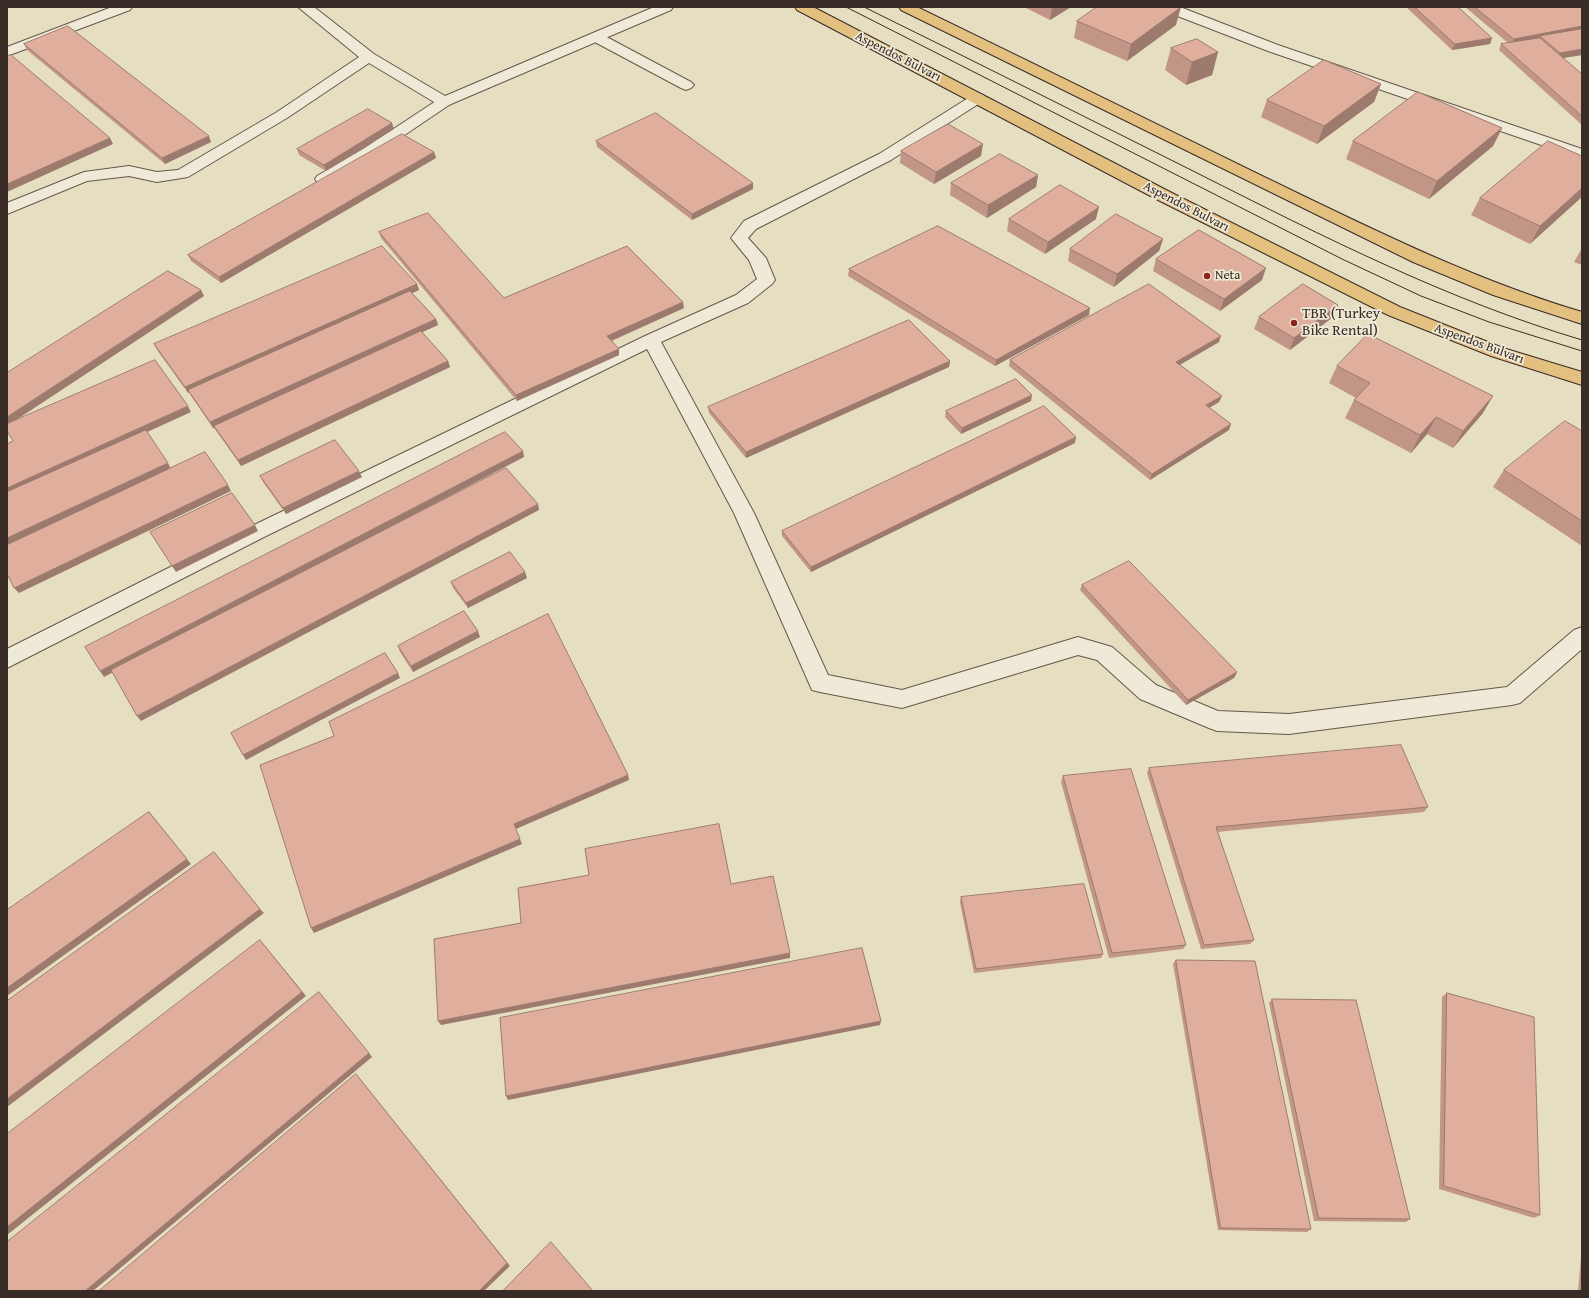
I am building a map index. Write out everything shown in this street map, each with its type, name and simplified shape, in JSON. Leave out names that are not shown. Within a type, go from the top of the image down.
[{"type":"main road","name":"Aspendos Bulvarı","points":[[802,7],[1166,197],[1394,311],[1497,352],[1582,379]]},
{"type":"main road","points":[[906,7],[1315,208],[1460,276],[1552,310],[1582,318]]},
{"type":"street","points":[[7,52],[124,7]]},
{"type":"street","points":[[305,7],[369,57],[444,102]]},
{"type":"street","points":[[310,187],[368,152],[444,102],[666,7]]},
{"type":"street","points":[[1167,7],[1273,48],[1582,154]]},
{"type":"street","points":[[596,37],[686,86]]},
{"type":"street","points":[[7,209],[84,177],[129,171],[157,177],[182,174],[282,115],[369,57]]},
{"type":"street","points":[[7,659],[258,531],[651,340],[742,299],[766,280],[757,258],[739,238],[750,224],[885,157],[978,98]]},
{"type":"street","points":[[651,340],[744,513],[820,683],[902,699],[1078,646],[1104,653],[1148,692],[1217,721],[1289,724],[1512,696],[1582,636]]},
{"type":"building","points":[[1097,7],[1181,7],[1131,44],[1077,21]]},
{"type":"building","points":[[1415,7],[1458,7],[1492,38],[1455,44]]},
{"type":"building","points":[[1475,7],[1582,7],[1582,26],[1514,39]]},
{"type":"building","points":[[68,26],[209,136],[162,158],[24,44]]},
{"type":"building","points":[[1582,29],[1582,49],[1560,53],[1540,36]]},
{"type":"building","points":[[1540,38],[1582,74],[1582,116],[1501,44]]},
{"type":"building","points":[[1197,39],[1218,52],[1192,62],[1171,48]]},
{"type":"building","points":[[11,55],[110,138],[7,184],[7,56]]},
{"type":"building","points":[[1324,60],[1381,84],[1324,126],[1267,100]]},
{"type":"building","points":[[1418,92],[1502,128],[1437,181],[1353,141]]},
{"type":"building","points":[[368,109],[392,123],[324,165],[297,149]]},
{"type":"building","points":[[656,113],[753,183],[692,214],[596,141]]},
{"type":"building","points":[[948,124],[983,144],[936,172],[901,151]]},
{"type":"building","points":[[402,134],[434,152],[219,277],[188,255]]},
{"type":"building","points":[[1548,141],[1582,156],[1582,188],[1540,226],[1480,198]]},
{"type":"building","points":[[1000,154],[1038,175],[988,205],[951,183]]},
{"type":"building","points":[[1060,185],[1099,207],[1048,242],[1009,219]]},
{"type":"building","points":[[428,213],[504,298],[627,246],[683,302],[607,336],[619,349],[516,395],[379,232]]},
{"type":"building","points":[[1116,214],[1163,239],[1117,274],[1070,249]]},
{"type":"building","points":[[938,226],[1090,308],[996,360],[849,269]]},
{"type":"building","name":"Neta","points":[[1199,230],[1266,268],[1224,299],[1156,259]]},
{"type":"building","points":[[382,246],[417,284],[185,387],[154,344]]},
{"type":"building","points":[[168,271],[201,290],[7,417],[7,373]]},
{"type":"building","points":[[1149,284],[1221,336],[1176,362],[1222,396],[1206,405],[1231,424],[1152,474],[1010,360]]},
{"type":"building","points":[[1303,284],[1338,305],[1294,338],[1259,317]]},
{"type":"building","points":[[410,291],[436,319],[210,422],[188,390]]},
{"type":"building","points":[[909,320],[950,361],[746,452],[708,407]]},
{"type":"building","points":[[421,331],[448,361],[238,460],[214,426]]},
{"type":"building","points":[[1368,334],[1493,396],[1463,431],[1436,417],[1420,435],[1354,400],[1370,383],[1337,366]]},
{"type":"building","points":[[155,360],[188,406],[7,488],[7,444],[13,441],[7,431],[7,424]]},
{"type":"building","points":[[1016,379],[1032,395],[962,428],[946,411]]},
{"type":"building","points":[[1044,406],[1076,437],[811,567],[782,531]]},
{"type":"building","points":[[1565,421],[1582,431],[1582,521],[1504,470]]},
{"type":"building","points":[[146,430],[168,463],[7,538],[7,492]]},
{"type":"building","points":[[505,432],[523,451],[100,671],[85,647]]},
{"type":"building","points":[[335,440],[359,471],[283,508],[260,476]]},
{"type":"building","points":[[205,452],[228,485],[14,588],[7,574],[7,545]]},
{"type":"building","points":[[506,468],[538,504],[137,716],[111,670]]},
{"type":"building","points":[[232,493],[255,525],[172,566],[150,532]]},
{"type":"building","points":[[510,552],[525,572],[466,603],[451,582]]},
{"type":"building","points":[[1129,561],[1237,672],[1188,700],[1082,585]]},
{"type":"building","points":[[464,611],[478,631],[411,666],[398,646]]},
{"type":"building","points":[[548,614],[628,775],[514,824],[520,839],[311,928],[260,765],[334,736],[329,722]]},
{"type":"building","points":[[385,653],[398,673],[243,755],[231,733]]},
{"type":"building","points":[[1401,745],[1428,807],[1216,827],[1254,940],[1204,945],[1149,768]]},
{"type":"building","points":[[1131,769],[1186,945],[1112,953],[1063,776]]},
{"type":"building","points":[[149,812],[187,859],[7,988],[7,910]]},
{"type":"building","points":[[719,824],[731,884],[773,876],[790,953],[438,1021],[434,939],[521,923],[518,888],[589,875],[585,849]]},
{"type":"building","points":[[214,852],[260,909],[7,1099],[7,1001]]},
{"type":"building","points":[[1084,884],[1103,954],[976,969],[961,897]]},
{"type":"building","points":[[260,940],[302,992],[7,1227],[7,1134]]},
{"type":"building","points":[[862,948],[881,1021],[506,1096],[500,1018]]},
{"type":"building","points":[[1176,960],[1255,961],[1311,1229],[1221,1228]]},
{"type":"building","points":[[319,992],[369,1053],[85,1291],[7,1291],[7,1242]]},
{"type":"building","points":[[1447,993],[1534,1017],[1540,1215],[1444,1186]]},
{"type":"building","points":[[1272,999],[1356,1000],[1410,1219],[1319,1218]]},
{"type":"building","points":[[356,1074],[507,1263],[479,1291],[99,1291]]},
{"type":"building","points":[[551,1242],[593,1291],[503,1291]]},
{"type":"tram line","points":[[846,7],[1342,259],[1421,296],[1489,322],[1582,351]]},
{"type":"tram line","points":[[864,7],[1293,221],[1387,266],[1483,306],[1582,340]]},
{"type":"place","name":"Neta","points":[[1207,276]]},
{"type":"place","name":"TBR (Turkey Bike Rental)","points":[[1294,323]]}]
